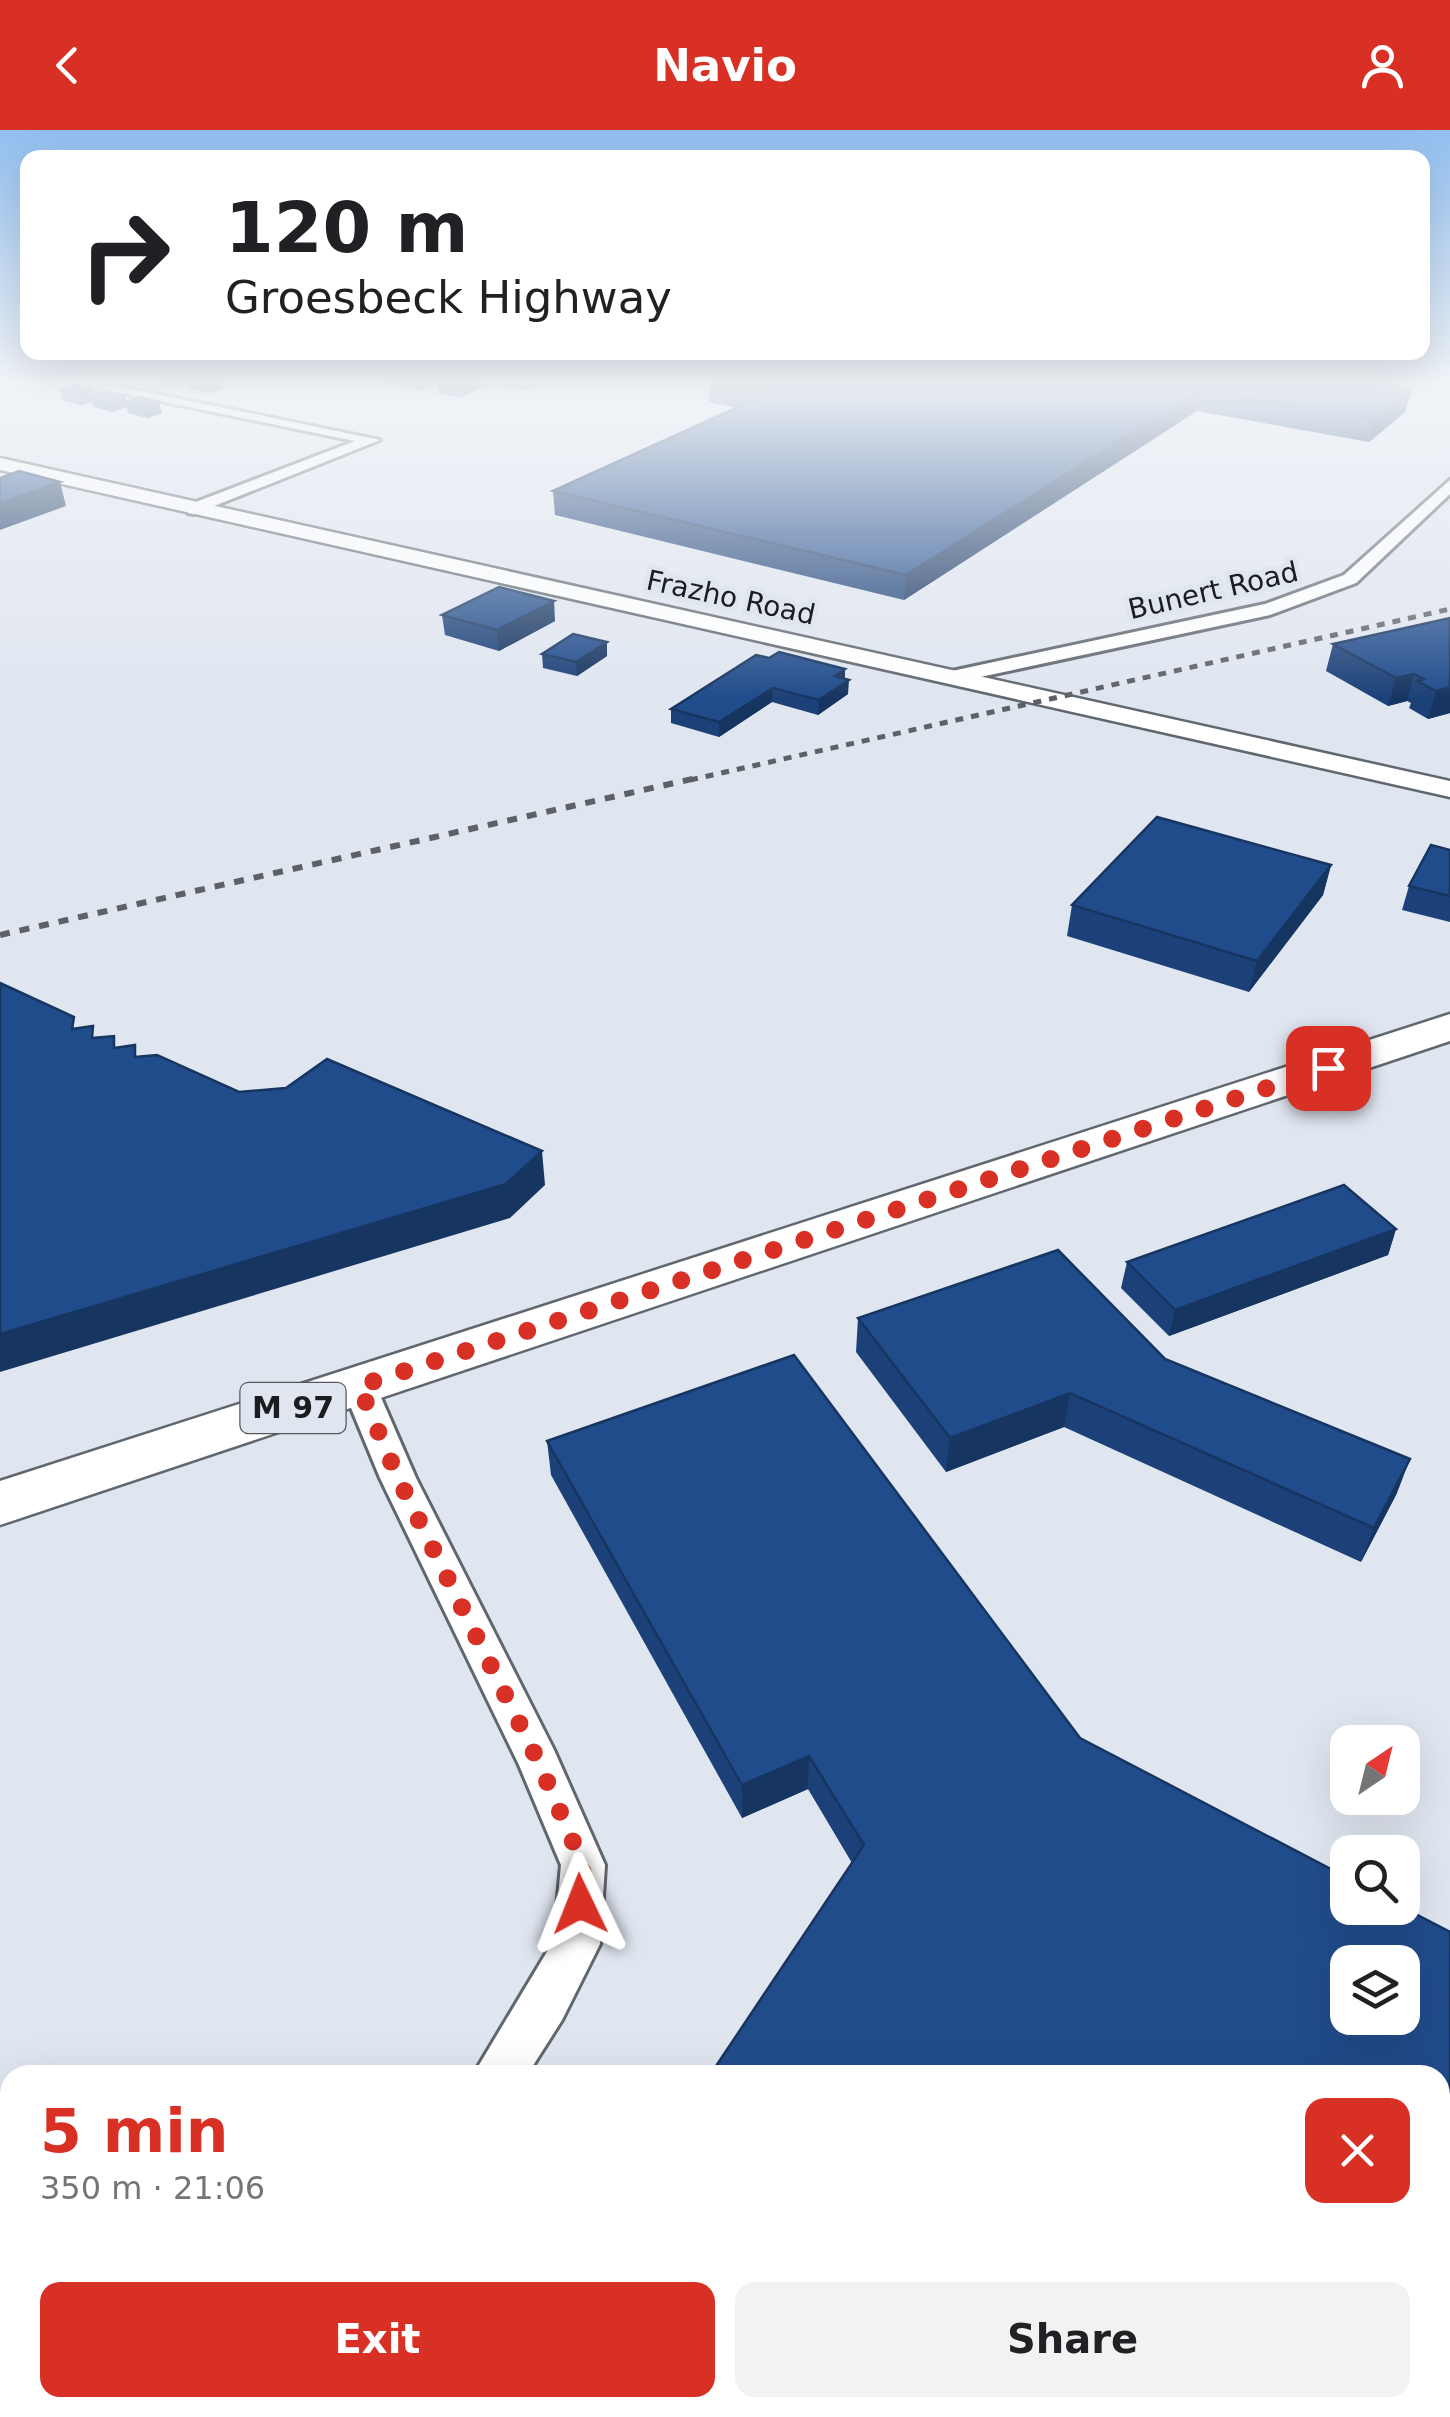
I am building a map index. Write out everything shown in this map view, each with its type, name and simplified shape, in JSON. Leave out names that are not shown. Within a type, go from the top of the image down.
[{"type":"main road","name":"M 97","points":[[0,1503],[1450,1028]]},
{"type":"street","name":"Frazho Road","points":[[94,486],[1450,788]]},
{"type":"street","points":[[194,509],[254,486]]},
{"type":"street","name":"Bunert Road","points":[[952,676],[1270,609],[1315,595],[1350,580],[1449,486]]},
{"type":"street","points":[[359,1386],[398,1478],[539,1763],[583,1865],[578,1944],[505,2065]]},
{"type":"building","points":[[0,486],[49,486],[0,503]]},
{"type":"building","points":[[565,486],[1048,486],[906,575],[553,491]]},
{"type":"building","points":[[499,587],[554,601],[497,630],[442,615]]},
{"type":"building","points":[[1450,618],[1450,687],[1436,691],[1417,681],[1424,679],[1414,674],[1396,678],[1333,644]]},
{"type":"building","points":[[573,634],[607,642],[576,662],[542,654]]},
{"type":"building","points":[[779,652],[845,669],[835,676],[849,680],[819,700],[773,688],[719,722],[671,709],[756,655],[769,658]]},
{"type":"building","points":[[1157,817],[1331,865],[1257,961],[1072,905]]},
{"type":"building","points":[[1431,845],[1450,850],[1450,896],[1409,886]]},
{"type":"building","points":[[0,983],[74,1017],[72,1029],[93,1026],[92,1038],[114,1036],[114,1048],[135,1045],[135,1057],[157,1055],[239,1092],[286,1088],[327,1059],[542,1151],[506,1184],[0,1334]]},
{"type":"building","points":[[1344,1185],[1396,1229],[1175,1310],[1127,1262]]},
{"type":"building","points":[[1058,1250],[1165,1359],[1410,1459],[1374,1528],[1070,1393],[950,1438],[858,1318]]},
{"type":"building","points":[[794,1355],[1080,1738],[1330,1869],[1330,1925],[1420,1925],[1420,1916],[1450,1932],[1450,2065],[717,2065],[864,1845],[809,1756],[742,1785],[547,1441]]},
{"type":"railway","points":[[690,780],[1450,609]]},
{"type":"railway","points":[[0,935],[701,777]]},
{"type":"route","points":[[580,1904],[583,1865],[539,1763],[398,1478],[359,1386],[1328,1068]]}]
